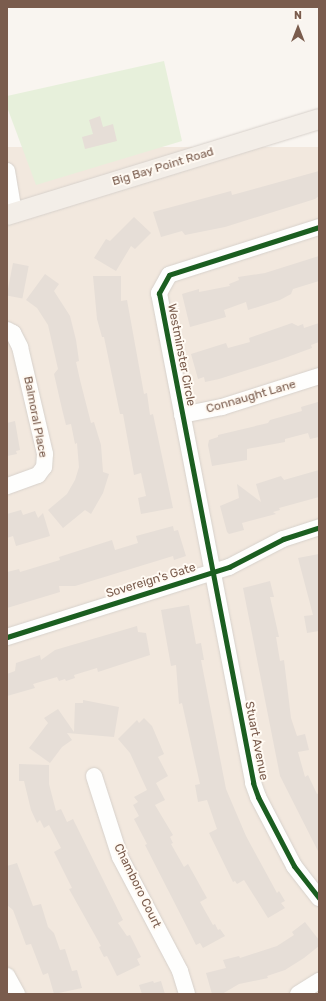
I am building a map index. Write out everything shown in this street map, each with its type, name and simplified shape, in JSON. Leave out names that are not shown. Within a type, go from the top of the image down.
[{"type":"main road","name":"Big Bay Point Road","points":[[11,214],[319,119]]},
{"type":"street","points":[[7,171],[11,214]]},
{"type":"street","name":"Westminster Circle","points":[[212,572],[160,304],[159,293],[162,282],[169,275],[181,270],[319,227]]},
{"type":"street","name":"Balmoral Place","points":[[7,330],[13,333],[20,347],[45,454],[44,467],[38,475],[7,486]]},
{"type":"street","name":"Connaught Lane","points":[[182,415],[222,407],[319,376]]},
{"type":"street","name":"Sovereign's Gate","points":[[7,637],[248,560],[286,537],[319,527]]},
{"type":"street","name":"Stuart Avenue","points":[[212,572],[253,783],[258,797],[294,866],[319,898]]},
{"type":"street","name":"Chamboro Court","points":[[94,776],[120,857],[180,971],[187,994]]},
{"type":"street","points":[[7,976],[17,994]]},
{"type":"street","points":[[298,994],[319,981]]},
{"type":"shaded area","points":[[7,147],[319,147],[319,994],[7,994]]},
{"type":"green space","points":[[164,61],[182,141],[36,185],[7,107],[7,96]]},
{"type":"building","points":[[100,116],[103,127],[113,124],[117,141],[85,149],[82,137],[93,134],[89,120]]},
{"type":"building","points":[[319,171],[319,196],[315,199],[225,227],[185,235],[182,231],[161,237],[153,212],[231,191],[232,195]]},
{"type":"building","points":[[134,217],[151,233],[135,249],[131,246],[116,271],[94,258],[106,239],[110,241]]},
{"type":"building","points":[[319,256],[319,281],[293,289],[291,294],[280,300],[248,310],[246,302],[224,310],[226,317],[190,327],[182,294],[199,289],[199,292],[230,286],[229,284],[239,280],[238,277],[265,273]]},
{"type":"building","points":[[13,263],[29,266],[22,298],[7,295]]},
{"type":"building","points":[[45,274],[59,284],[54,291],[70,316],[76,340],[79,361],[76,362],[80,380],[91,423],[94,422],[101,445],[103,472],[109,474],[103,493],[91,514],[85,510],[63,528],[48,510],[67,494],[75,480],[79,467],[77,443],[75,444],[71,424],[66,425],[62,409],[54,374],[58,369],[48,325],[37,308],[26,300]]},
{"type":"building","points":[[93,276],[121,276],[121,301],[127,300],[144,394],[147,393],[150,415],[153,414],[173,508],[141,514],[138,498],[146,496],[141,473],[134,475],[123,414],[120,414],[104,337],[102,337],[97,319]]},
{"type":"building","points":[[292,323],[298,326],[303,324],[304,328],[319,323],[319,342],[311,345],[312,348],[219,379],[205,382],[204,377],[198,379],[191,354],[226,343],[228,348],[250,342],[249,338]]},
{"type":"building","points":[[318,402],[319,437],[310,439],[308,433],[285,439],[285,442],[247,449],[247,460],[212,466],[208,445],[209,440],[218,437],[218,435],[268,423],[270,420],[302,411],[301,407]]},
{"type":"building","points":[[15,421],[20,450],[16,451],[17,454],[7,456],[7,423]]},
{"type":"building","points":[[319,470],[319,497],[279,508],[280,510],[273,512],[276,514],[242,523],[244,530],[229,534],[227,532],[220,506],[239,498],[237,484],[261,502],[256,484],[281,476],[284,480]]},
{"type":"building","points":[[21,510],[23,515],[35,511],[38,518],[43,513],[50,536],[16,546],[13,536],[7,538],[7,514]]},
{"type":"building","points":[[173,526],[174,531],[178,530],[186,556],[174,560],[173,556],[75,586],[59,586],[60,592],[7,608],[7,572],[19,569],[20,572],[60,560],[59,557],[112,540],[115,550],[138,543],[136,536]]},
{"type":"building","points":[[319,554],[319,631],[307,633],[304,616],[313,615],[298,558]]},
{"type":"building","points":[[270,581],[274,597],[270,597],[279,637],[276,637],[280,661],[284,660],[291,718],[297,736],[305,734],[309,750],[298,752],[305,777],[308,775],[317,794],[319,793],[319,853],[280,776],[243,588]]},
{"type":"building","points":[[189,605],[196,644],[201,643],[204,660],[201,660],[226,789],[246,836],[277,893],[279,891],[285,901],[281,903],[285,908],[268,918],[244,880],[237,884],[235,881],[233,882],[209,833],[217,829],[207,800],[198,802],[195,785],[200,784],[182,703],[179,704],[176,665],[171,666],[161,610]]},
{"type":"building","points":[[137,626],[138,632],[146,633],[150,655],[98,672],[97,668],[74,675],[75,678],[66,681],[65,679],[59,681],[57,677],[33,684],[35,688],[7,696],[7,674],[15,671],[16,663],[40,655],[41,660],[55,650]]},
{"type":"building","points":[[83,700],[119,707],[114,737],[67,733],[72,740],[62,747],[50,763],[29,748],[48,723],[44,718],[58,709],[74,732],[75,703],[83,703]]},
{"type":"building","points":[[144,718],[152,726],[164,754],[158,757],[168,776],[156,783],[165,800],[155,805],[173,835],[170,837],[173,843],[171,844],[184,867],[188,864],[207,898],[200,902],[213,925],[215,924],[218,930],[220,929],[225,936],[203,948],[200,943],[196,945],[145,845],[147,844],[134,819],[139,816],[133,805],[138,802],[134,797],[147,790],[130,753],[118,739],[137,720],[139,723]]},
{"type":"building","points":[[19,764],[49,765],[49,784],[56,811],[61,809],[67,822],[73,819],[123,920],[118,923],[127,936],[130,935],[141,957],[137,959],[140,965],[117,976],[107,956],[104,957],[99,947],[101,946],[69,889],[72,888],[54,852],[61,848],[49,825],[44,828],[40,820],[37,823],[31,810],[24,781],[19,781]]},
{"type":"building","points":[[17,863],[33,906],[41,904],[48,927],[54,933],[60,950],[65,949],[72,971],[77,970],[82,988],[54,994],[48,973],[43,975],[31,944],[26,945],[13,910],[7,905],[7,866]]},
{"type":"building","points":[[305,922],[319,940],[319,946],[304,958],[285,970],[267,976],[268,978],[239,984],[222,994],[212,994],[206,973],[226,968],[223,960],[239,956],[240,958],[277,946],[294,935],[292,932]]},
{"type":"building","points":[[153,981],[154,983],[161,981],[165,994],[142,994],[139,985]]},
{"type":"cycle path","points":[[319,227],[169,275],[159,293],[253,783],[258,797],[294,866],[319,898]]},
{"type":"cycle path","points":[[7,637],[229,567],[283,539],[319,527]]}]
